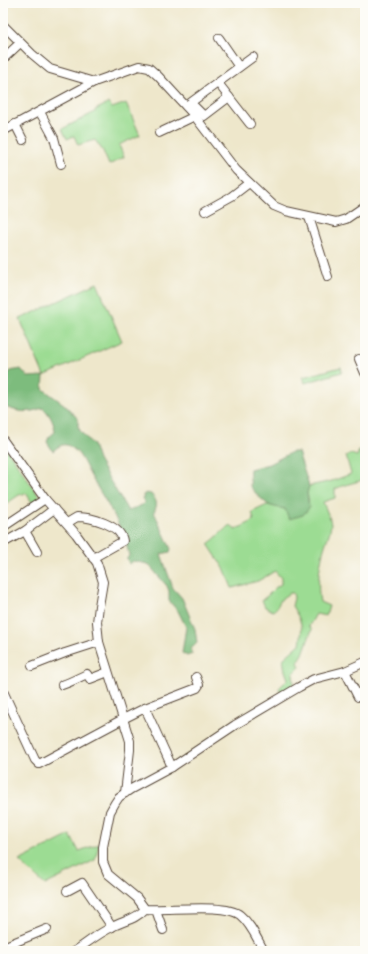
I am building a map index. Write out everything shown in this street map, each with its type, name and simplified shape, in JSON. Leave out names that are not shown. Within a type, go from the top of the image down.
[{"type":"street","points":[[3,24],[20,43],[46,67],[94,82]]},
{"type":"street","points":[[219,38],[239,67]]},
{"type":"street","points":[[3,59],[20,43]]},
{"type":"street","points":[[186,106],[253,57]]},
{"type":"street","points":[[3,131],[94,82],[139,66],[144,66],[149,68],[158,76],[186,106],[228,160],[249,183],[274,206],[309,217],[336,222],[346,219],[365,206]]},
{"type":"street","points":[[218,83],[250,124]]},
{"type":"street","points":[[195,107],[204,116],[229,97]]},
{"type":"street","points":[[40,112],[54,138],[60,164]]},
{"type":"street","points":[[159,132],[195,116]]},
{"type":"street","points":[[15,124],[23,140]]},
{"type":"street","points":[[205,211],[232,196],[249,183]]},
{"type":"street","points":[[309,217],[328,277]]},
{"type":"street","points":[[359,359],[365,373]]},
{"type":"street","points":[[3,441],[45,499],[82,541],[97,563],[103,582],[97,622],[99,642],[130,741],[125,793]]},
{"type":"street","points":[[3,527],[45,499]]},
{"type":"street","points":[[3,543],[25,531],[54,509]]},
{"type":"street","points":[[67,523],[77,517],[89,519],[105,523],[120,534],[122,541],[93,558]]},
{"type":"street","points":[[25,531],[38,552]]},
{"type":"street","points":[[32,666],[99,642]]},
{"type":"street","points":[[264,951],[246,921],[231,910],[184,908],[156,910],[145,909],[138,899],[108,874],[103,862],[103,846],[110,812],[114,803],[125,793],[172,767],[306,683],[345,671],[365,662]]},
{"type":"street","points":[[345,671],[358,697]]},
{"type":"street","points":[[62,685],[74,681],[86,674],[90,679],[108,672]]},
{"type":"street","points":[[3,691],[35,760],[39,764],[145,708],[197,688],[199,685],[196,677]]},
{"type":"street","points":[[145,708],[172,767]]},
{"type":"street","points":[[67,891],[82,883],[112,927]]},
{"type":"street","points":[[75,951],[112,927],[132,919],[142,913],[145,909]]},
{"type":"street","points":[[156,910],[163,930]]},
{"type":"street","points":[[8,951],[7,946],[47,930]]},
{"type":"green space","points":[[109,103],[112,108],[126,103],[140,135],[119,145],[124,157],[109,165],[103,151],[95,140],[78,145],[74,136],[67,139],[62,129]]},
{"type":"green space","points":[[97,283],[122,341],[44,376],[20,319]]},
{"type":"green space","points":[[341,367],[342,372],[305,383],[303,377]]},
{"type":"green space","points":[[21,369],[28,377],[44,376],[43,389],[65,405],[78,419],[78,427],[93,445],[98,460],[128,511],[144,503],[143,495],[146,493],[151,494],[155,499],[156,507],[154,512],[171,549],[170,552],[161,554],[173,588],[182,598],[195,629],[197,643],[191,649],[192,654],[187,656],[182,653],[186,627],[178,611],[169,601],[169,591],[167,586],[148,564],[133,561],[129,564],[127,558],[129,556],[127,546],[119,526],[78,453],[66,445],[60,446],[53,451],[47,442],[49,437],[55,432],[55,429],[47,412],[42,408],[22,412],[3,406],[3,387],[5,378],[11,371]]},
{"type":"green space","points":[[3,444],[41,499],[33,504],[26,493],[19,495],[3,506]]},
{"type":"green space","points":[[359,450],[365,464],[365,479],[335,489],[335,498],[323,502],[331,525],[322,555],[319,576],[320,602],[329,606],[326,616],[316,614],[309,626],[312,629],[303,654],[298,662],[300,667],[293,673],[294,685],[281,695],[279,688],[288,679],[283,659],[300,644],[301,638],[301,624],[292,606],[294,598],[293,593],[290,593],[282,598],[273,611],[265,607],[262,600],[281,584],[281,578],[275,571],[258,581],[232,588],[225,570],[208,544],[231,525],[235,530],[253,521],[254,519],[252,512],[267,505],[285,509],[309,502],[307,493],[309,486],[332,481],[351,474],[346,456],[351,454],[357,456]]},
{"type":"green space","points":[[292,452],[298,452],[309,486],[307,493],[309,508],[303,515],[289,519],[285,509],[267,504],[251,488],[250,469],[269,464]]},
{"type":"green space","points":[[70,835],[79,851],[99,844],[95,860],[45,885],[19,861]]}]
